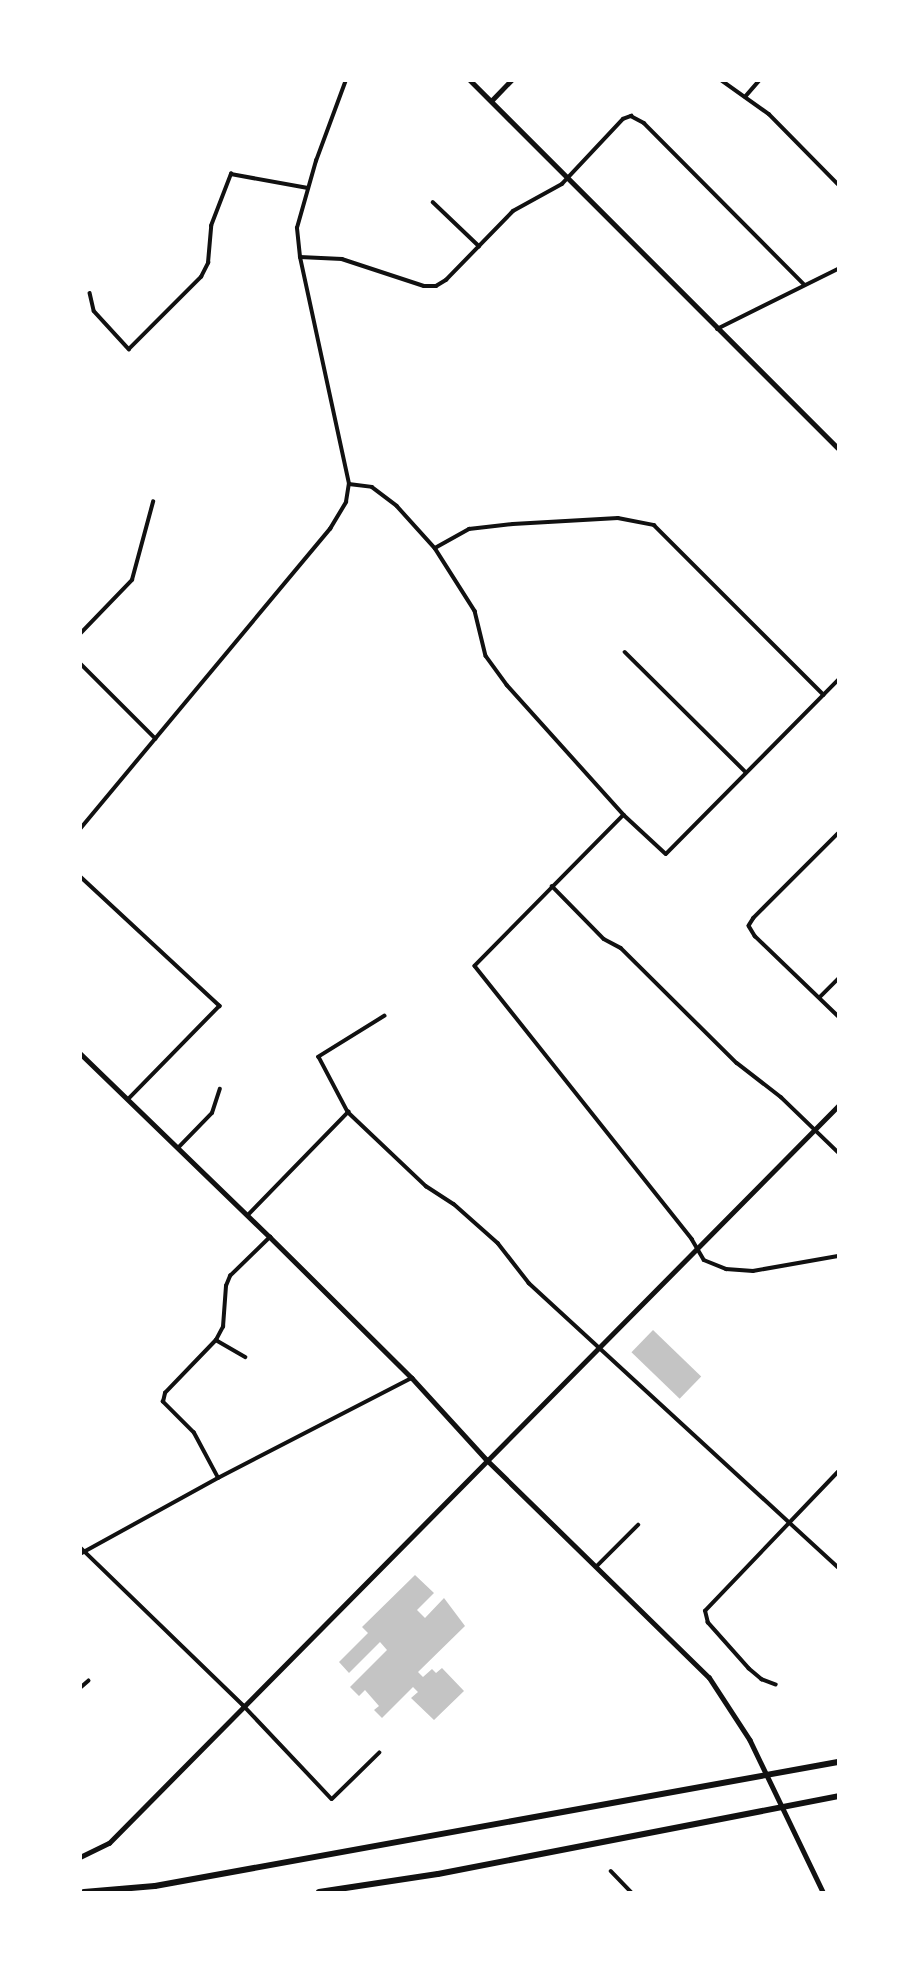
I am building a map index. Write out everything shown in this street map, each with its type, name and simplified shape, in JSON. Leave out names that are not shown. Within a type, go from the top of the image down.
[{"type":"highway","points":[[84,1892],[155,1886],[838,1762]]},
{"type":"highway","points":[[319,1892],[438,1874],[838,1796]]},
{"type":"street","points":[[80,829],[344,509],[349,484],[300,257],[297,228],[346,80]]},
{"type":"street","points":[[471,80],[838,448]]},
{"type":"street","points":[[492,100],[511,80]]},
{"type":"street","points":[[721,80],[769,114],[838,184]]},
{"type":"street","points":[[746,97],[761,80]]},
{"type":"street","points":[[300,257],[342,259],[424,286],[436,286],[513,211],[551,192],[568,179],[623,119],[634,117],[684,161],[804,284]]},
{"type":"street","points":[[90,293],[94,311],[129,349],[201,277],[208,264],[211,226],[230,174],[309,188]]},
{"type":"street","points":[[433,202],[478,246]]},
{"type":"street","points":[[717,329],[838,269]]},
{"type":"street","points":[[349,484],[372,487],[397,506],[435,548],[475,611],[486,656],[507,685],[624,815],[666,854],[838,680]]},
{"type":"street","points":[[80,634],[132,580],[153,502]]},
{"type":"street","points":[[435,548],[469,529],[513,524],[618,518],[654,525],[824,695]]},
{"type":"street","points":[[625,652],[746,772]]},
{"type":"street","points":[[80,663],[156,739]]},
{"type":"street","points":[[624,815],[475,966],[698,1246],[704,1260],[726,1269],[753,1272],[838,1256]]},
{"type":"street","points":[[838,834],[754,918],[750,926],[755,936],[838,1016]]},
{"type":"street","points":[[80,876],[220,1006],[129,1099]]},
{"type":"street","points":[[552,886],[604,939],[621,948],[737,1063],[782,1097],[838,1152]]},
{"type":"street","points":[[819,998],[838,979]]},
{"type":"street","points":[[385,1016],[319,1057],[348,1112],[426,1186],[454,1204],[498,1243],[529,1283],[838,1567]]},
{"type":"street","points":[[80,1053],[248,1215],[412,1378],[486,1459],[709,1677],[750,1740],[822,1892]]},
{"type":"street","points":[[179,1147],[212,1112],[219,1089]]},
{"type":"street","points":[[80,1857],[109,1843],[838,1106]]},
{"type":"street","points":[[248,1215],[348,1112]]},
{"type":"street","points":[[218,1478],[194,1433],[163,1402],[165,1393],[216,1340],[223,1327],[226,1286],[230,1276],[270,1237]]},
{"type":"street","points":[[216,1340],[246,1357]]},
{"type":"street","points":[[83,1553],[218,1478],[412,1378]]},
{"type":"street","points":[[776,1685],[762,1680],[749,1669],[708,1623],[705,1611],[838,1472]]},
{"type":"street","points":[[597,1566],[638,1525]]},
{"type":"street","points":[[80,1547],[83,1553],[243,1705],[332,1799],[379,1753]]},
{"type":"street","points":[[80,1688],[88,1681]]},
{"type":"street","points":[[611,1871],[631,1892]]},
{"type":"building","points":[[653,1330],[701,1377],[680,1399],[631,1352]]},
{"type":"building","points":[[415,1575],[434,1593],[417,1610],[425,1618],[444,1598],[465,1626],[418,1672],[423,1677],[432,1669],[436,1673],[442,1668],[464,1691],[434,1720],[411,1698],[418,1692],[413,1687],[382,1718],[374,1710],[379,1706],[365,1690],[359,1696],[350,1687],[387,1650],[380,1642],[349,1673],[339,1662],[368,1633],[362,1627]]}]
